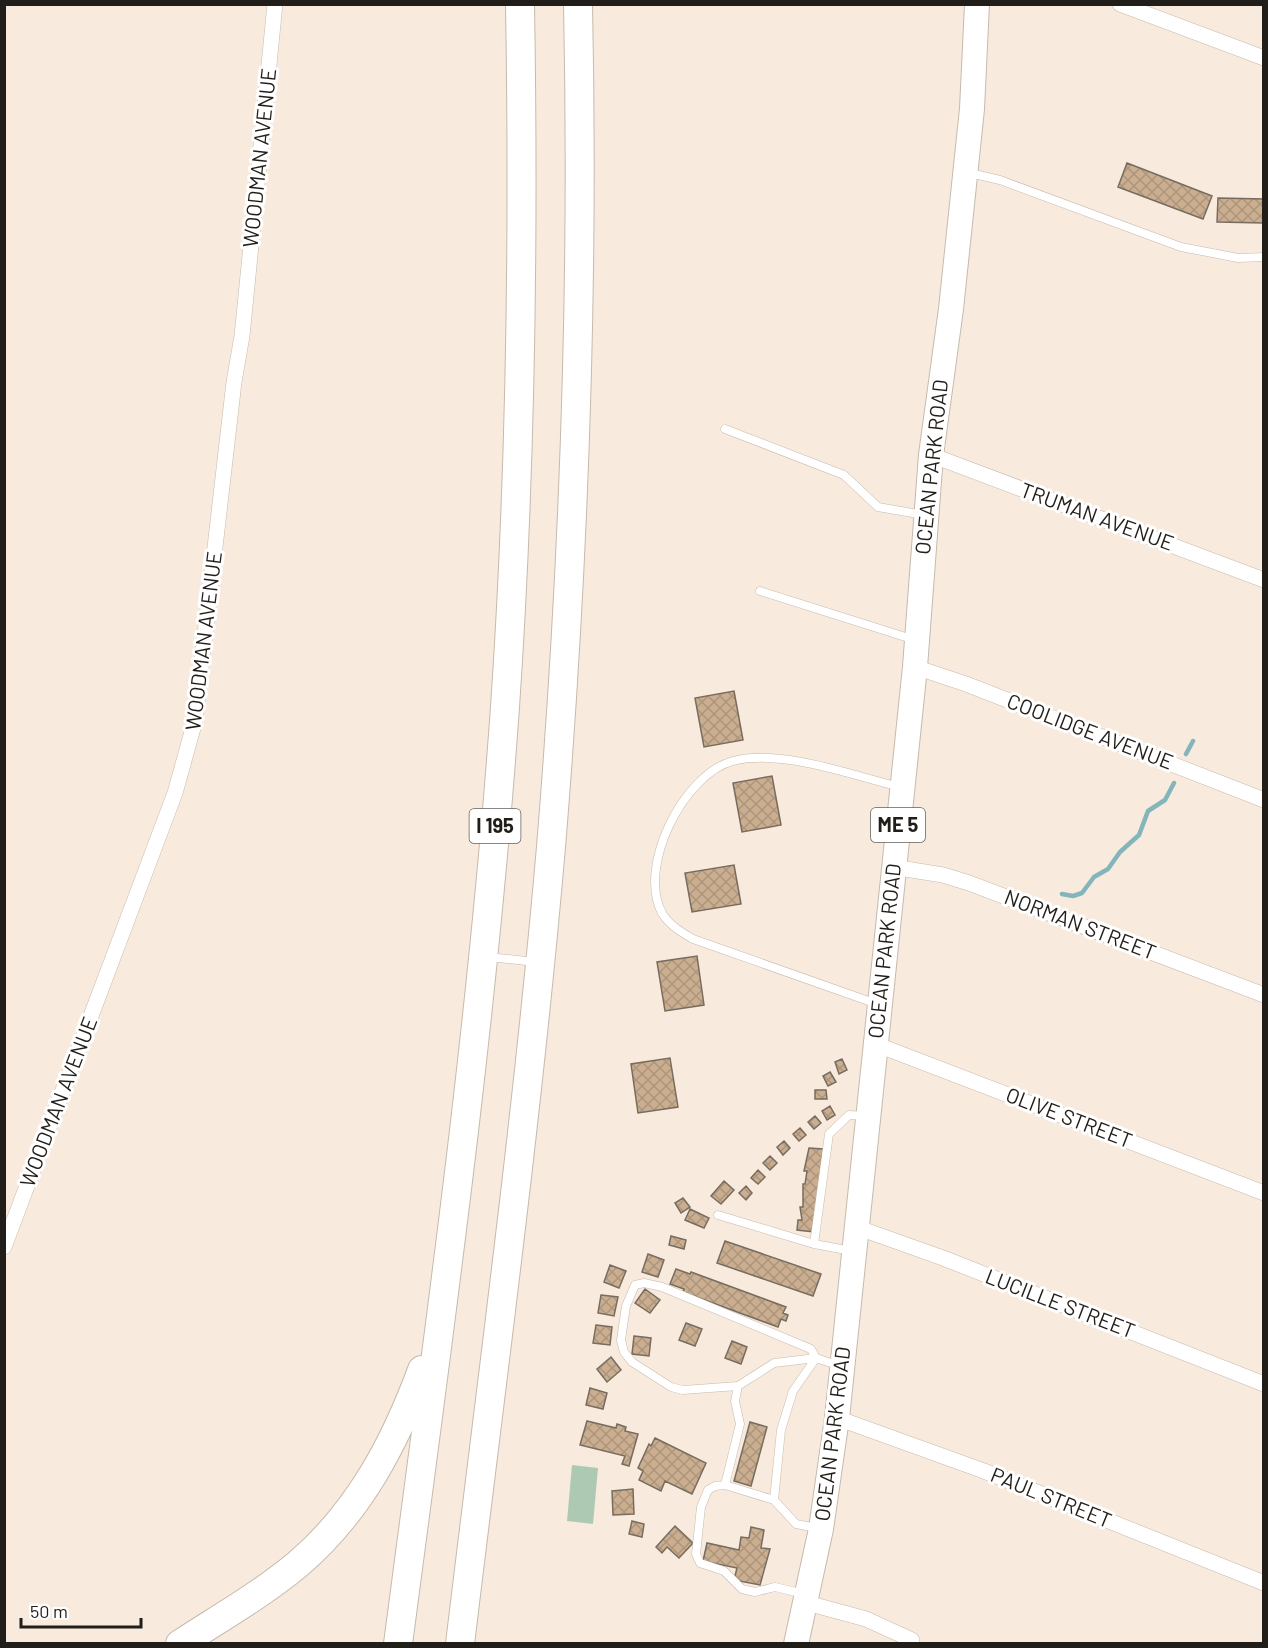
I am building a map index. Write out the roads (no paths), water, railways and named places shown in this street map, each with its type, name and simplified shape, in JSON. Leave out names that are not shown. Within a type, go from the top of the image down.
[{"type":"highway","name":"I 195","points":[[398,1644],[440,1323],[483,956],[513,580],[521,346],[520,4]]},
{"type":"highway","name":"I 195","points":[[460,1644],[540,962],[566,623],[576,404],[581,133],[578,4]]},
{"type":"highway","points":[[180,1644],[292,1569],[349,1511],[369,1484],[393,1442],[440,1323]]},
{"type":"main road","name":"OCEAN PARK ROAD","points":[[796,1644],[821,1529],[837,1418],[915,667],[930,455],[951,309],[965,172],[978,4]]},
{"type":"street","name":"WOODMAN AVENUE","points":[[4,1247],[175,793],[195,721],[234,382],[242,336],[275,4]]},
{"type":"street","points":[[1120,4],[1263,58]]},
{"type":"street","name":"TRUMAN AVENUE","points":[[930,455],[1263,580]]},
{"type":"street","name":"COOLIDGE AVENUE","points":[[915,667],[966,684],[1263,800]]},
{"type":"street","name":"NORMAN STREET","points":[[893,867],[943,875],[969,883],[1263,995]]},
{"type":"street","name":"OLIVE STREET","points":[[875,1044],[1263,1193]]},
{"type":"street","name":"LUCILLE STREET","points":[[856,1227],[943,1258],[1263,1384]]},
{"type":"street","name":"PAUL STREET","points":[[837,1418],[984,1471],[1263,1583]]},
{"type":"street","points":[[807,1599],[866,1619],[912,1640]]},
{"type":"lane","points":[[965,172],[1000,180],[1181,247],[1238,258],[1263,257]]},
{"type":"lane","points":[[724,429],[844,475],[878,507],[926,515]]},
{"type":"lane","points":[[760,591],[917,640]]},
{"type":"lane","points":[[879,1004],[693,939],[669,923],[663,914],[657,902],[655,872],[665,834],[686,800],[707,777],[730,761],[778,758],[902,787]]},
{"type":"lane","points":[[483,956],[540,962]]},
{"type":"lane","points":[[814,1244],[829,1134],[849,1115],[867,1116]]},
{"type":"lane","points":[[718,1215],[814,1244],[854,1251]]},
{"type":"lane","points":[[816,1358],[811,1349],[781,1334],[662,1287],[644,1283],[635,1285],[626,1306],[621,1340],[624,1352],[632,1362],[671,1387],[683,1390],[738,1386],[774,1363],[816,1358],[842,1366]]},
{"type":"lane","points":[[774,1500],[781,1430],[793,1390],[816,1358]]},
{"type":"lane","points":[[725,1485],[740,1424],[735,1401],[738,1386]]},
{"type":"lane","points":[[807,1599],[775,1587],[755,1592],[742,1589],[724,1571],[697,1560],[696,1551],[705,1495],[712,1487],[725,1485],[774,1500],[796,1524],[821,1529]]},
{"type":"waterway","points":[[1186,754],[1193,741]]},
{"type":"waterway","points":[[1062,894],[1073,896],[1082,893],[1094,877],[1108,869],[1120,852],[1139,835],[1148,811],[1165,800],[1174,783]]}]
